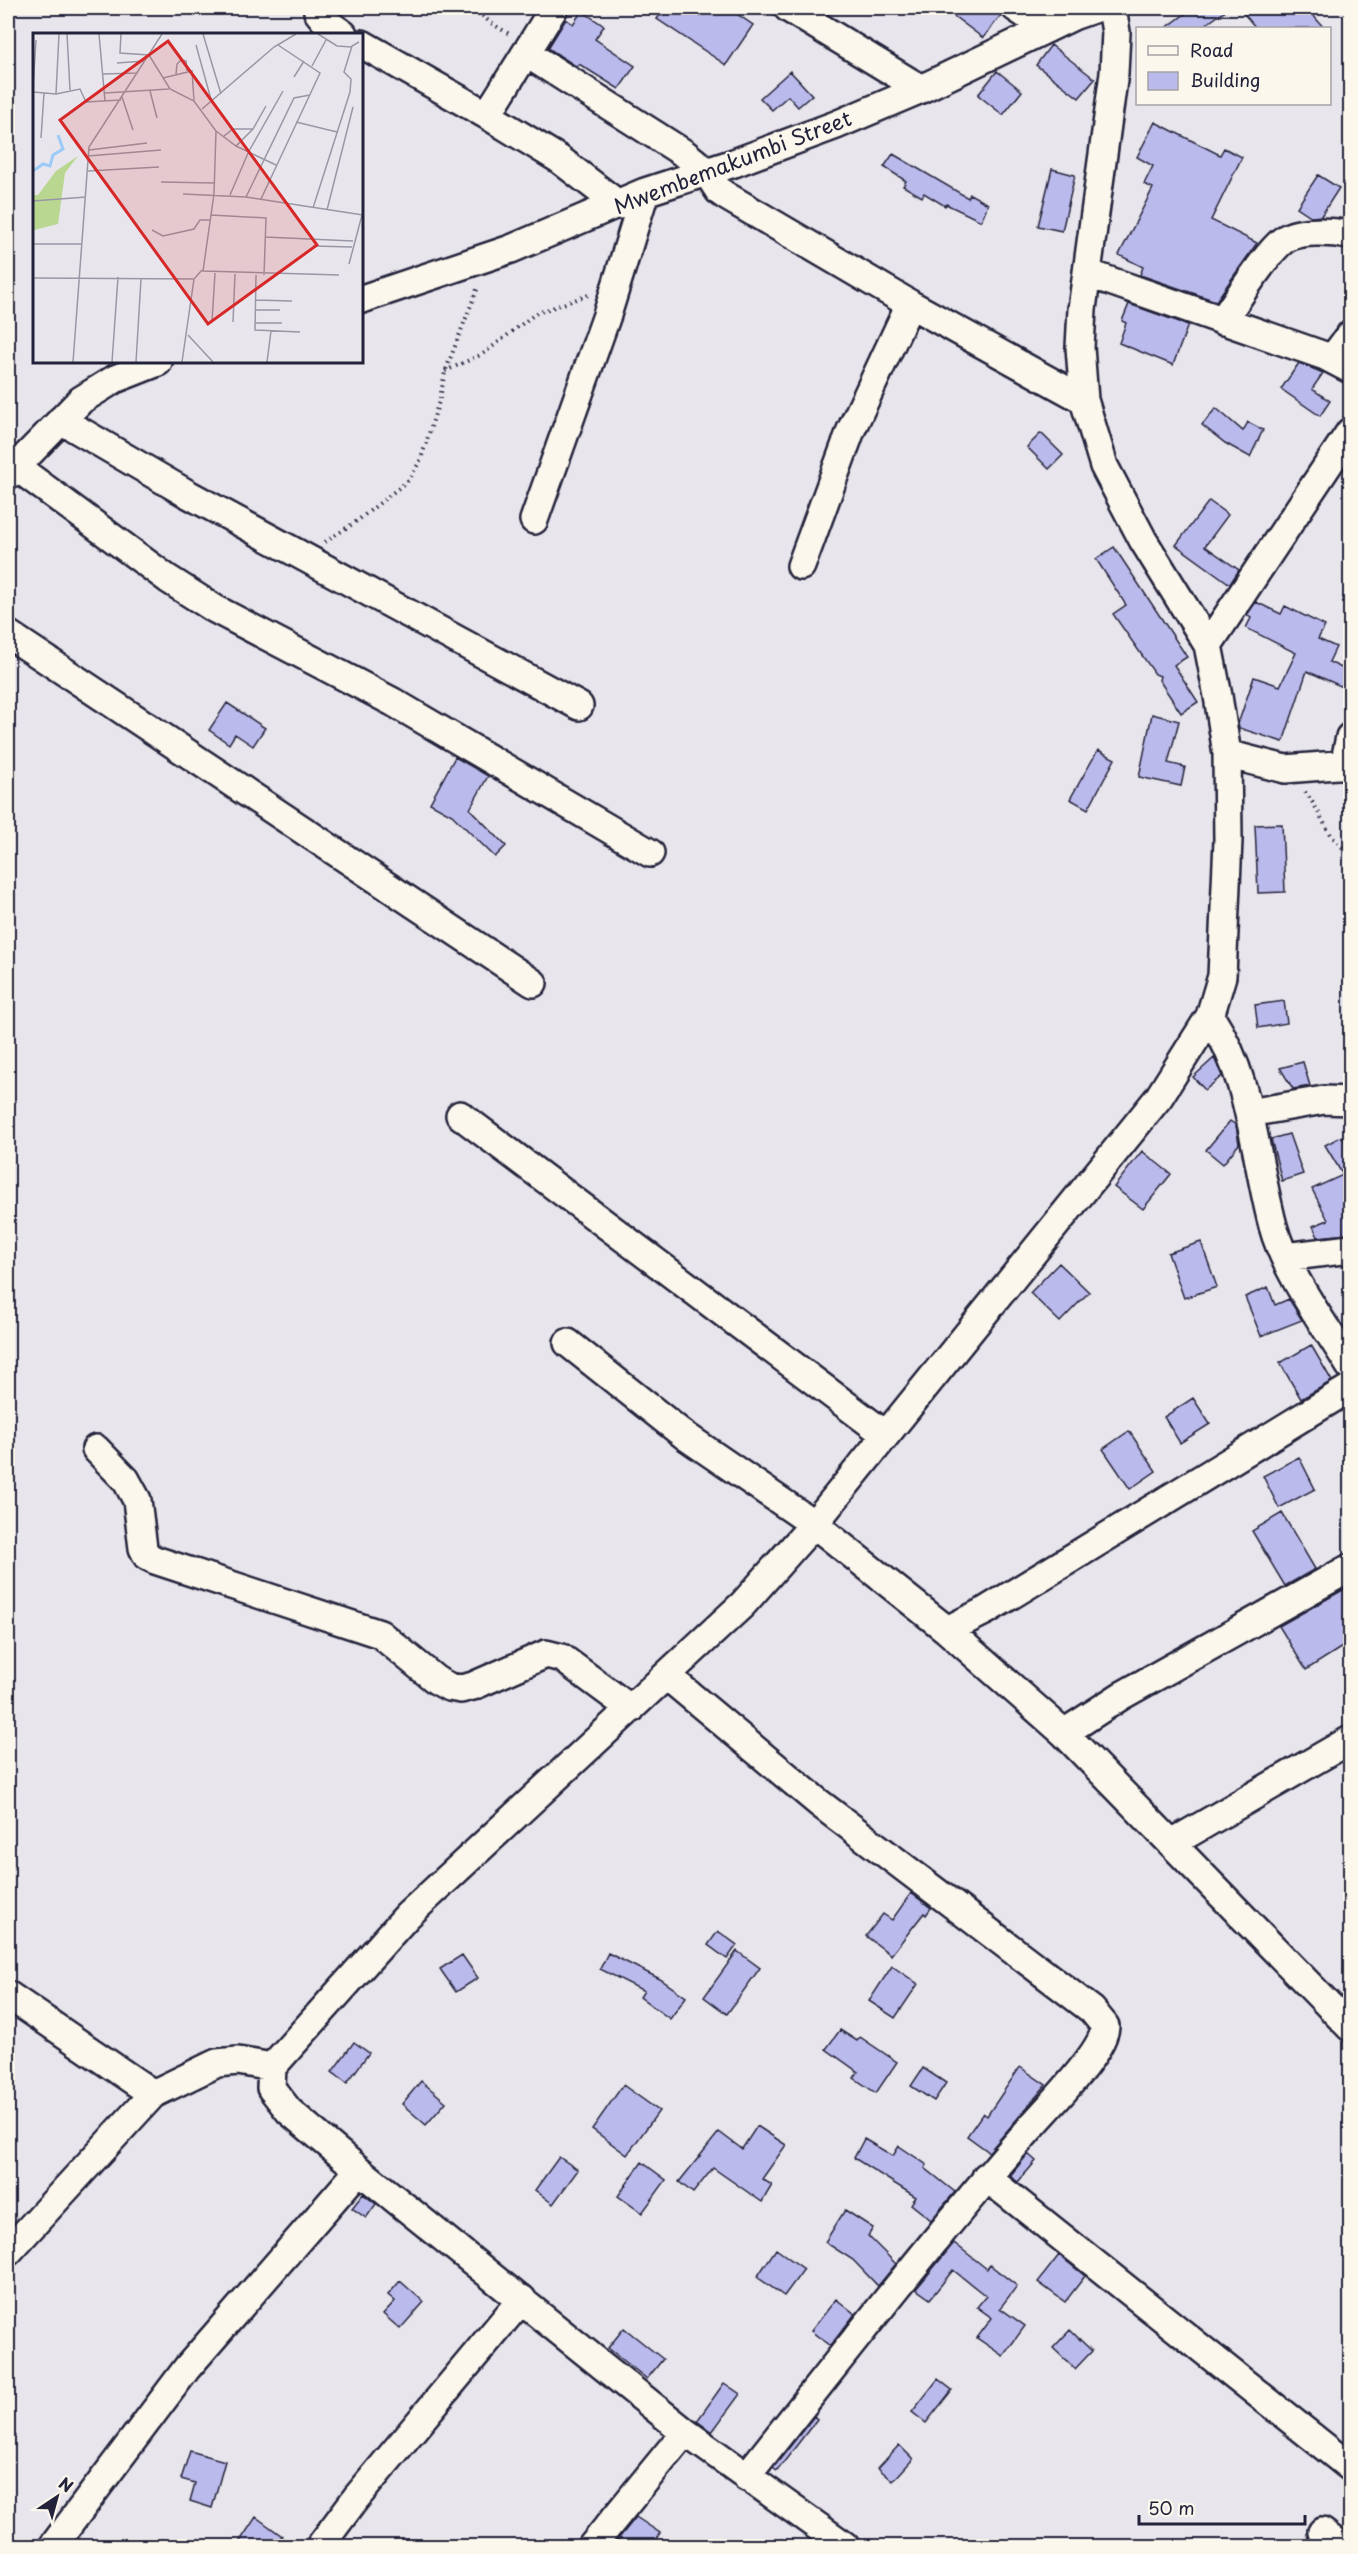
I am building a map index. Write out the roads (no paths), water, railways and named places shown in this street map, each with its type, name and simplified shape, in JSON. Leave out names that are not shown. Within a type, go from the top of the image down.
[{"type":"street","points":[[319,8],[318,12],[326,22],[342,33]]},
{"type":"street","points":[[487,115],[554,8]]},
{"type":"street","points":[[788,8],[921,89]]},
{"type":"street","points":[[1016,8],[1046,28]]},
{"type":"street","name":"Mwembemakumbi Street","points":[[363,299],[490,256],[619,205],[645,192],[734,163],[836,125],[921,89],[1046,28],[1096,8]]},
{"type":"street","points":[[845,2547],[685,2432],[359,2170],[289,2111],[271,2088],[272,2067],[407,1916],[743,1604],[814,1524],[1159,1097],[1210,1016],[1222,976],[1228,840],[1227,754],[1208,645],[1121,502],[1104,466],[1084,400],[1080,347],[1082,309],[1114,73],[1116,32],[1112,8]]},
{"type":"street","points":[[363,45],[487,115],[574,168],[619,205]]},
{"type":"street","points":[[528,50],[685,154],[706,171],[719,191],[726,196],[910,304],[1084,400]]},
{"type":"street","points":[[534,520],[607,315],[645,192]]},
{"type":"street","points":[[1222,321],[1275,248],[1287,237],[1314,232],[1350,235]]},
{"type":"street","points":[[1087,273],[1341,364],[1350,335]]},
{"type":"street","points":[[801,566],[851,430],[910,304]]},
{"type":"street","points":[[156,363],[96,390],[81,400],[11,470],[215,609],[393,702],[650,852]]},
{"type":"street","points":[[61,420],[186,493],[579,706]]},
{"type":"street","points":[[1208,645],[1350,432]]},
{"type":"street","points":[[8,634],[533,983]]},
{"type":"street","points":[[1227,754],[1284,769],[1347,764],[1350,737]]},
{"type":"street","points":[[1210,1016],[1223,1036],[1233,1060],[1249,1113],[1273,1226],[1284,1257],[1350,1366]]},
{"type":"street","points":[[1249,1113],[1324,1100],[1350,1101]]},
{"type":"street","points":[[460,1115],[886,1435]]},
{"type":"street","points":[[1284,1257],[1350,1249]]},
{"type":"street","points":[[568,1343],[684,1435],[814,1524],[947,1630],[1064,1733],[1350,2027]]},
{"type":"street","points":[[947,1630],[985,1611],[1350,1388]]},
{"type":"street","points":[[96,1449],[126,1480],[136,1500],[143,1548],[147,1556],[155,1560],[380,1634],[449,1688],[473,1686],[546,1654],[562,1658],[631,1709]]},
{"type":"street","points":[[1064,1733],[1121,1696],[1350,1568]]},
{"type":"street","points":[[668,1676],[819,1803],[1092,2010],[1105,2026],[1105,2035],[1088,2061],[986,2177],[746,2477]]},
{"type":"street","points":[[1172,1843],[1350,1740]]},
{"type":"street","points":[[8,1995],[153,2094]]},
{"type":"street","points":[[8,2252],[153,2094],[217,2063],[238,2061],[272,2067]]},
{"type":"street","points":[[53,2547],[187,2368],[359,2170]]},
{"type":"street","points":[[986,2177],[1350,2467]]},
{"type":"street","points":[[320,2547],[356,2498],[522,2299]]},
{"type":"street","points":[[592,2547],[685,2432]]}]
